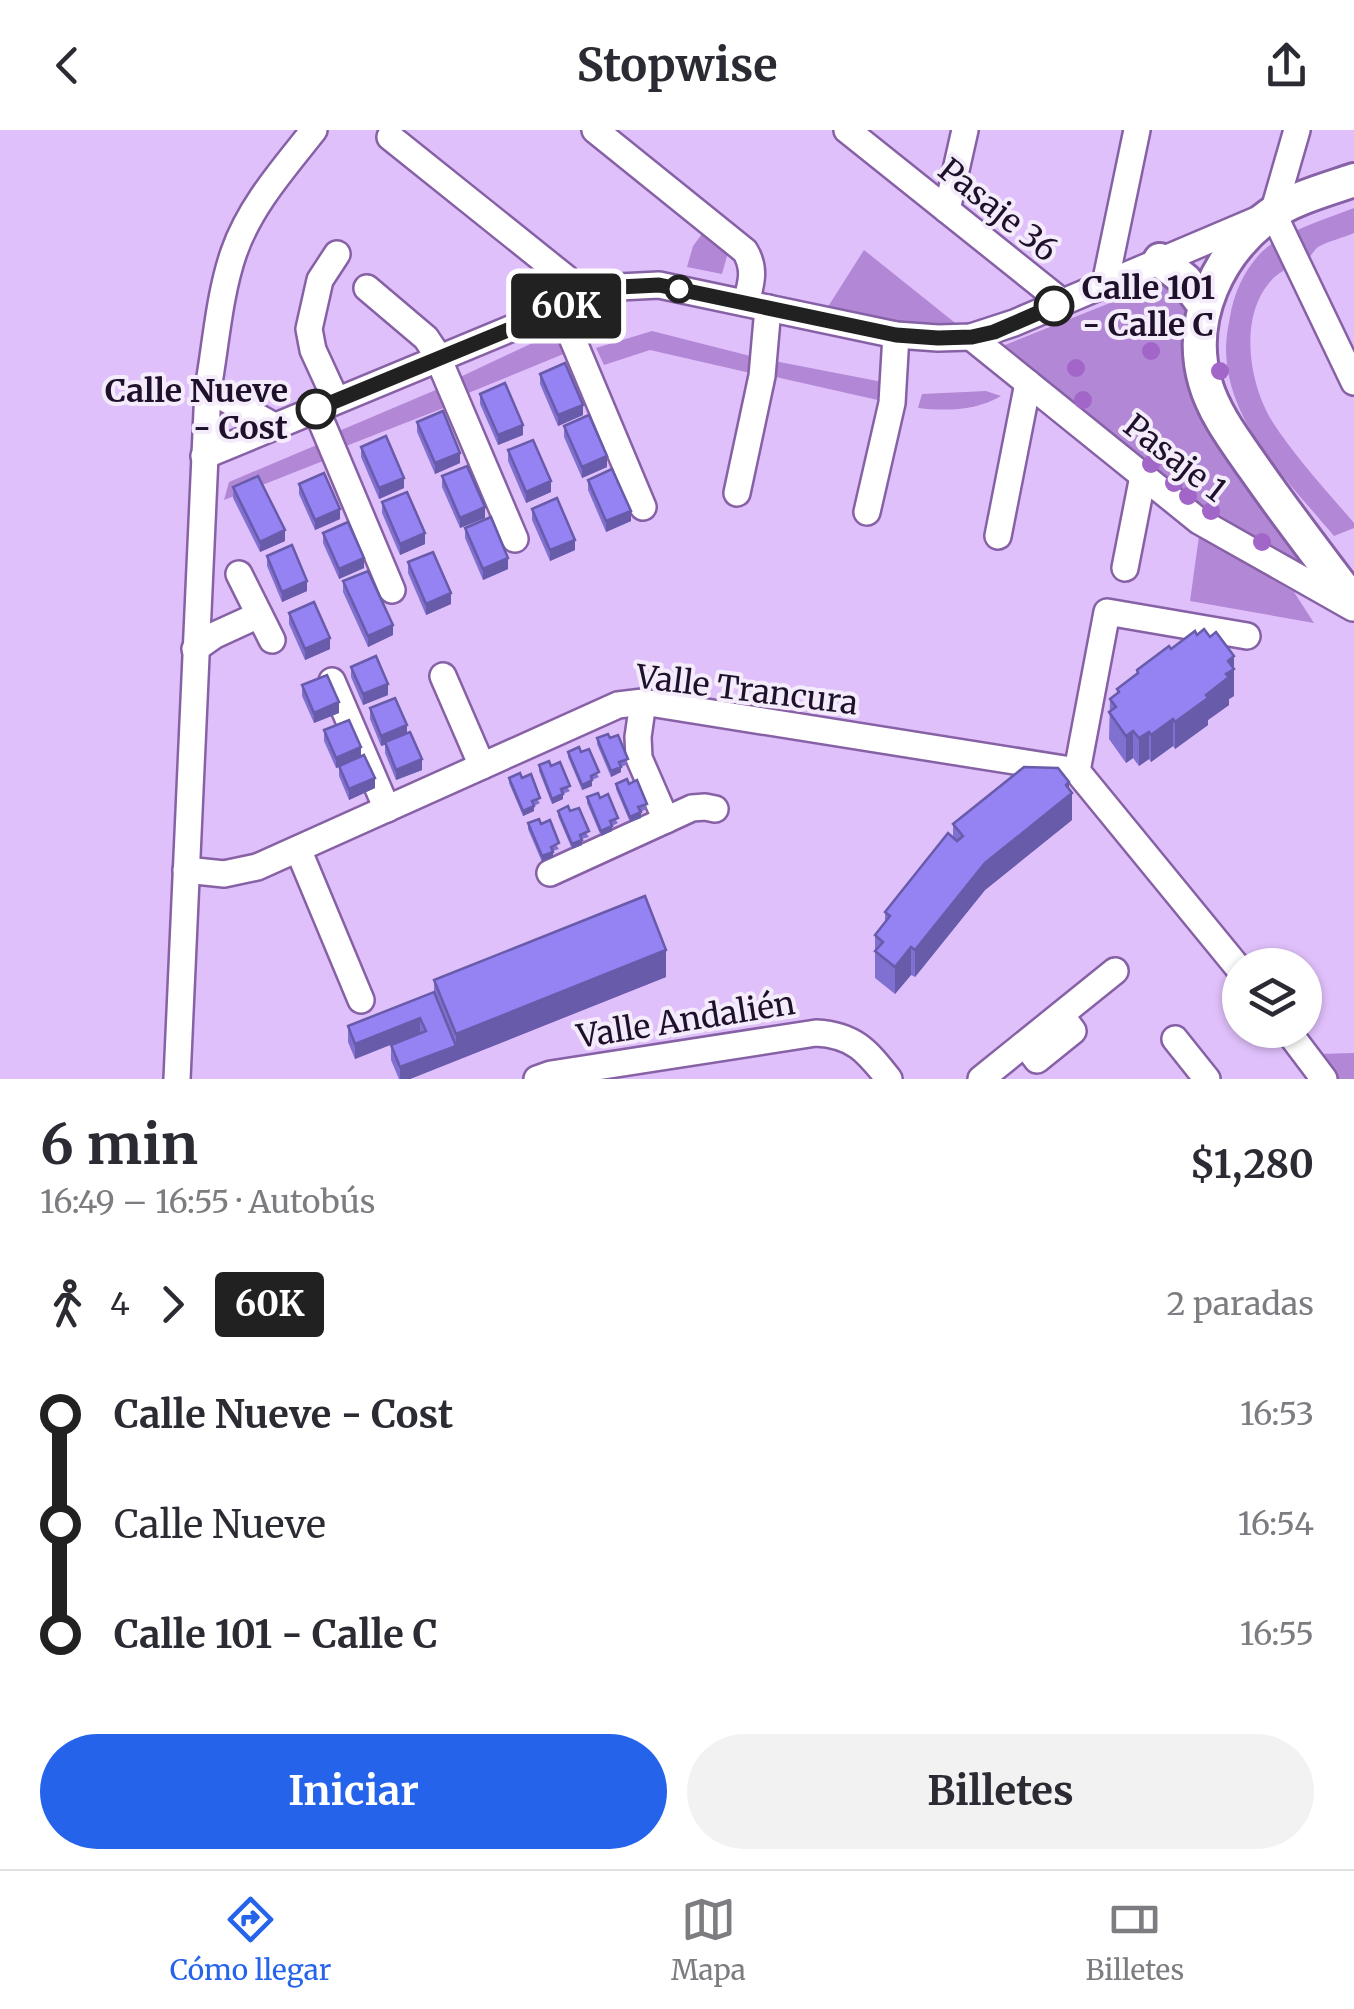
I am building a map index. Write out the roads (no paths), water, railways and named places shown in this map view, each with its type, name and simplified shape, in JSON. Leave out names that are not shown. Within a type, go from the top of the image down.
[{"type":"main road","points":[[1354,180],[1272,213],[1254,229],[1232,254],[1208,294],[1200,328],[1202,368],[1211,400],[1243,452],[1354,606]]},
{"type":"main road","points":[[1160,260],[1186,280],[1204,304]]},
{"type":"street","points":[[177,1079],[208,389],[225,287],[239,240],[259,202],[314,130]]},
{"type":"street","points":[[595,130],[745,251],[753,272],[762,376],[737,492]]},
{"type":"street","name":"Pasaje 36","points":[[847,130],[1062,302]]},
{"type":"street","points":[[947,210],[965,130]]},
{"type":"street","points":[[1105,284],[1137,130]]},
{"type":"street","points":[[1297,130],[1272,213],[1354,382]]},
{"type":"street","points":[[390,137],[566,278],[571,304],[642,507]]},
{"type":"street","points":[[204,456],[619,287],[659,285],[896,335],[972,337],[994,332],[1272,213]]},
{"type":"street","points":[[337,254],[320,280],[309,329],[312,350],[326,405],[392,590]]},
{"type":"street","points":[[368,288],[426,338],[439,358],[515,539]]},
{"type":"street","points":[[867,512],[892,403],[896,335]]},
{"type":"street","name":"Pasaje 1","points":[[972,337],[1199,521],[1354,606]]},
{"type":"street","points":[[998,536],[1028,383]]},
{"type":"street","points":[[208,389],[274,426]]},
{"type":"street","points":[[1124,568],[1143,476]]},
{"type":"street","points":[[239,574],[272,640]]},
{"type":"street","points":[[1222,948],[1077,772],[1107,612],[1247,636]]},
{"type":"street","points":[[196,649],[260,614]]},
{"type":"street","points":[[443,676],[482,766]]},
{"type":"street","points":[[332,681],[387,808]]},
{"type":"street","points":[[643,702],[637,751],[666,820]]},
{"type":"street","name":"Valle Trancura","points":[[186,870],[236,873],[257,867],[618,706],[643,702],[1077,772]]},
{"type":"street","points":[[550,872],[692,808],[716,810]]},
{"type":"street","points":[[298,849],[361,1000]]},
{"type":"street","points":[[981,1079],[1024,1044],[1037,1060],[1073,1031],[1060,1015],[1115,971]]},
{"type":"street","name":"Valle Andalién","points":[[537,1079],[816,1033],[855,1043],[889,1079]]},
{"type":"street","points":[[1176,1039],[1207,1079]]},
{"type":"street","points":[[1300,1048],[1324,1079]]},
{"type":"place","name":"Calle 101 - Calle C","points":[[1054,306]]},
{"type":"place","name":"Calle Nueve - Cost","points":[[316,409]]}]
